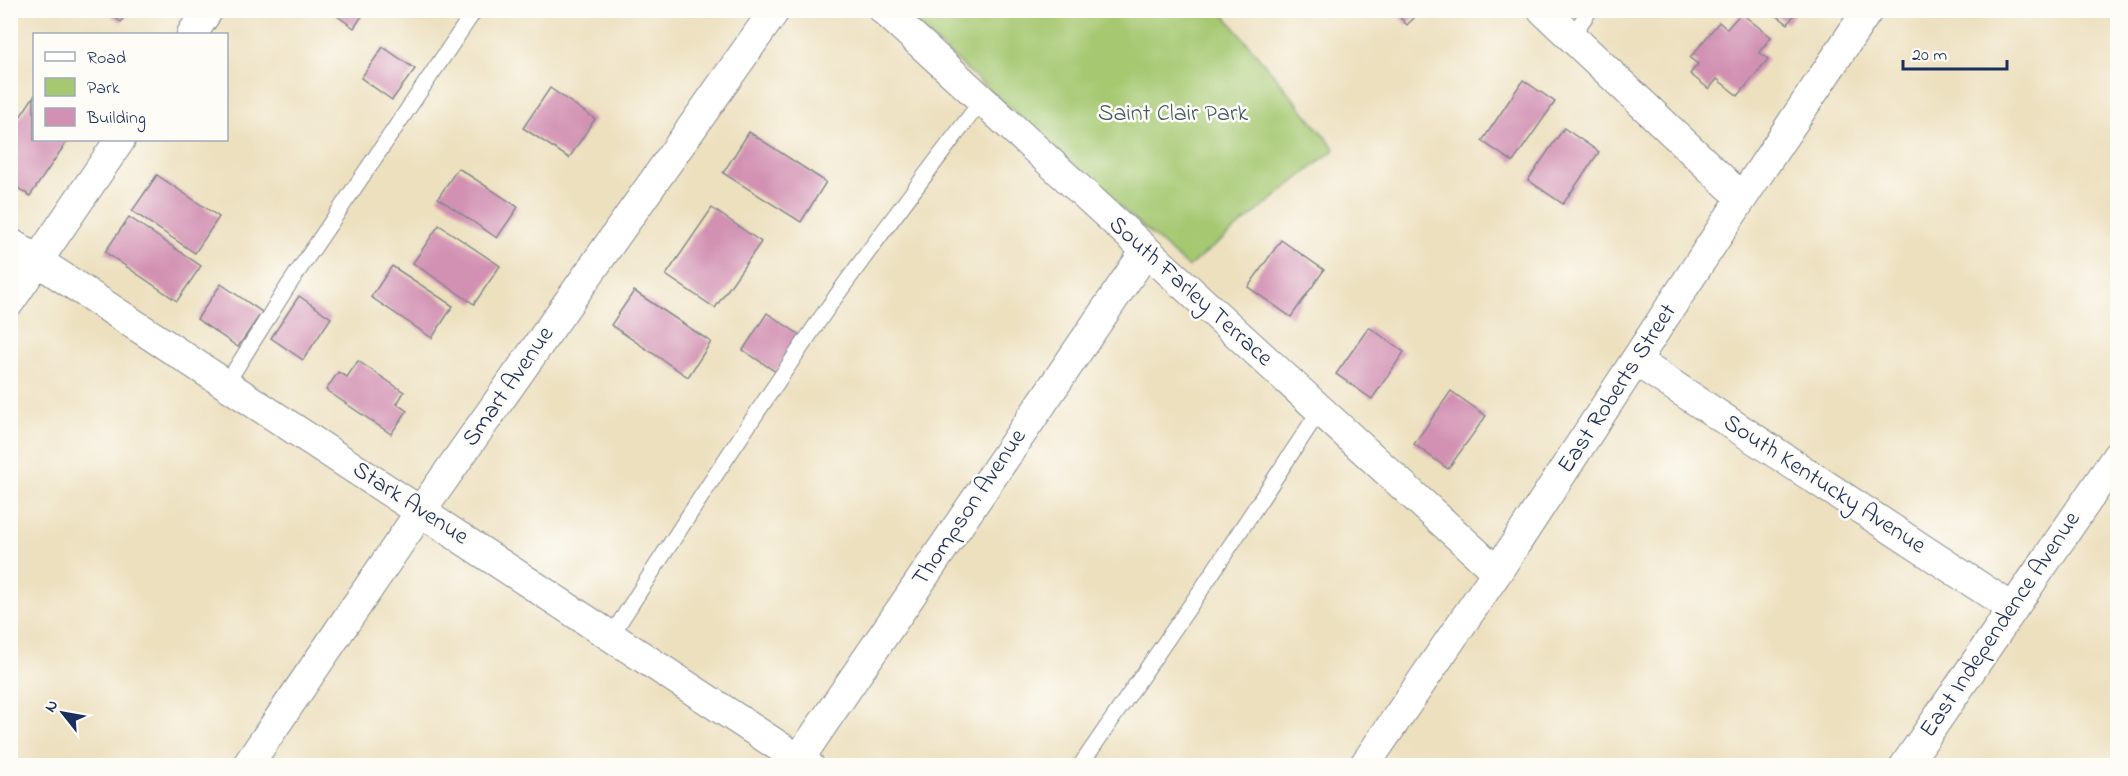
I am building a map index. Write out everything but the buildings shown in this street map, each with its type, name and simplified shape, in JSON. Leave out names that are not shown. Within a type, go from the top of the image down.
[{"type":"street","points":[[193,33],[208,10]]},
{"type":"street","name":"Smart Avenue","points":[[247,765],[421,512],[776,10]]},
{"type":"street","name":"South Farley Terrace","points":[[884,10],[1497,572]]},
{"type":"street","points":[[1543,10],[1742,198]]},
{"type":"street","name":"East Roberts Street","points":[[1364,765],[1497,572],[1868,10]]},
{"type":"street","points":[[10,301],[119,141]]},
{"type":"street","name":"Stark Avenue","points":[[10,243],[801,763]]},
{"type":"street","name":"Thompson Avenue","points":[[801,763],[1146,251]]},
{"type":"street","name":"South Kentucky Avenue","points":[[1636,362],[2012,608]]},
{"type":"street","name":"East Independence Avenue","points":[[1905,765],[2118,455]]},
{"type":"lane","points":[[226,384],[301,268],[476,10]]},
{"type":"lane","points":[[1571,37],[1590,10]]},
{"type":"lane","points":[[611,636],[699,498],[828,308],[899,209],[982,100]]},
{"type":"lane","points":[[1080,765],[1201,590],[1320,410]]},
{"type":"green space","name":"Saint Clair Park","points":[[901,11],[1221,11],[1335,149],[1188,267]]}]
